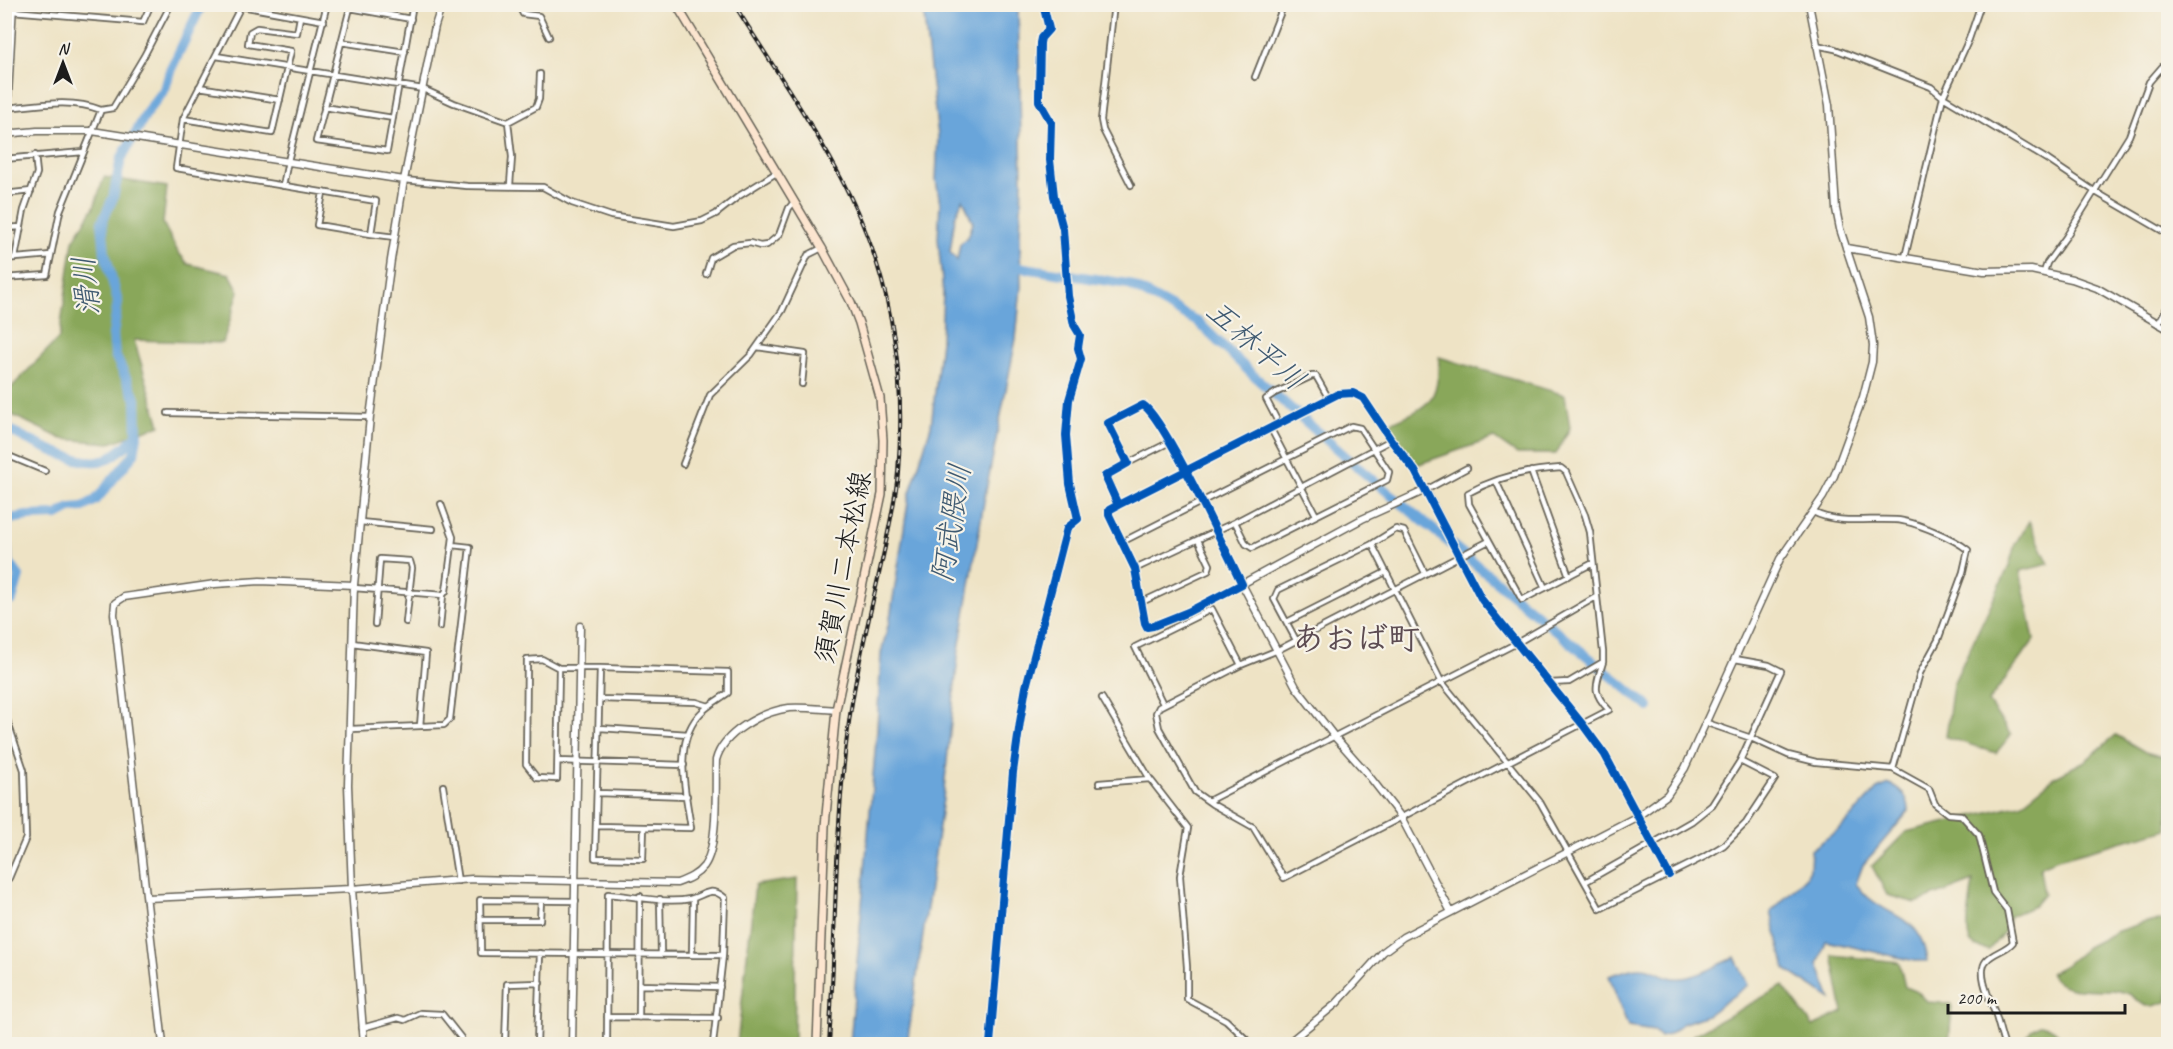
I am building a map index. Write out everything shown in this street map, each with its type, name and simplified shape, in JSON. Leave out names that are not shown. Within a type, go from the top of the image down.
[{"type":"main road","name":"須賀川二本松線","points":[[676,4],[822,248],[851,302],[860,323],[880,398],[883,440],[882,494],[836,710],[825,826],[817,1044]]},
{"type":"street","points":[[37,4],[37,13]]},
{"type":"street","points":[[151,4],[143,21],[37,13],[12,8],[5,134],[69,130],[93,131],[404,180],[467,186],[543,187],[572,203],[611,216],[674,226],[689,225],[709,218],[776,172]]},
{"type":"street","points":[[8,108],[54,103],[79,104],[101,110],[113,108],[171,4]]},
{"type":"street","points":[[284,186],[288,161],[327,4]]},
{"type":"street","points":[[411,19],[350,6],[316,141],[387,151],[414,4]]},
{"type":"street","points":[[364,1044],[352,889],[348,785],[354,586],[370,417],[395,237],[435,26],[442,4]]},
{"type":"street","points":[[518,4],[522,14],[539,16],[549,37]]},
{"type":"street","points":[[1114,4],[1101,120],[1103,130],[1131,185]]},
{"type":"street","points":[[1255,77],[1284,4]]},
{"type":"street","points":[[1287,1044],[1337,1003],[1383,952],[1403,937],[1638,816],[1666,795],[1685,768],[1707,723],[1780,559],[1823,497],[1844,452],[1863,397],[1874,354],[1869,317],[1846,248],[1834,196],[1829,105],[1809,4]]},
{"type":"street","points":[[1905,257],[1943,97],[1969,39],[1981,4]]},
{"type":"street","points":[[324,21],[241,6],[183,119],[176,168],[376,201],[371,234]]},
{"type":"street","points":[[183,119],[272,133],[291,51],[248,44],[250,32],[257,28],[297,33],[300,17]]},
{"type":"street","points":[[341,42],[405,52]]},
{"type":"street","points":[[1816,45],[1835,49],[1919,81],[2094,191],[2169,234]]},
{"type":"street","points":[[216,56],[423,89],[454,103],[508,122],[536,107],[539,99],[540,74]]},
{"type":"street","points":[[2044,272],[2047,263],[2129,136],[2149,82],[2169,60]]},
{"type":"street","points":[[199,87],[280,100]]},
{"type":"street","points":[[324,107],[393,118]]},
{"type":"street","points":[[4,278],[47,275],[60,211],[101,110]]},
{"type":"street","points":[[508,122],[512,157],[510,185]]},
{"type":"street","points":[[4,159],[83,152]]},
{"type":"street","points":[[15,258],[21,226],[37,173],[35,155]]},
{"type":"street","points":[[4,194],[31,191]]},
{"type":"street","points":[[323,193],[317,225],[395,237]]},
{"type":"street","points":[[706,274],[711,258],[733,245],[750,243],[760,246],[767,245],[779,235],[789,208],[794,202]]},
{"type":"street","points":[[4,228],[21,226]]},
{"type":"street","points":[[683,464],[710,395],[751,355],[782,311],[808,255],[822,248]]},
{"type":"street","points":[[1846,248],[1984,270],[2031,270],[2072,279],[2097,288],[2169,329]]},
{"type":"street","points":[[4,259],[51,255]]},
{"type":"street","points":[[2158,324],[2169,306]]},
{"type":"street","points":[[757,347],[805,354],[802,384]]},
{"type":"street","points":[[1279,424],[1266,399],[1275,393],[1316,376],[1329,399]]},
{"type":"street","points":[[1467,468],[1426,490],[1362,519],[1188,612],[1151,627],[1145,623],[1135,569],[1108,513],[1118,505],[1338,394],[1360,396],[1415,471],[1426,490],[1482,600],[1515,644],[1583,724],[1605,755],[1669,875]]},
{"type":"street","points":[[1128,463],[1108,425],[1110,421],[1143,405],[1150,409],[1170,442],[1296,687],[1401,817],[1451,912]]},
{"type":"street","points":[[168,413],[370,417]]},
{"type":"street","points":[[1122,542],[1351,426],[1360,428],[1389,472],[1387,480],[1252,548],[1246,544],[1235,522]]},
{"type":"street","points":[[1271,429],[1316,515]]},
{"type":"street","points":[[1135,569],[1235,522],[1391,440]]},
{"type":"street","points":[[1118,505],[1105,476],[1170,442]]},
{"type":"street","points":[[4,454],[45,471]]},
{"type":"street","points":[[1489,541],[1394,588],[1278,650],[1241,665],[1159,707],[1156,713],[1159,728],[1195,792],[1253,827],[1284,878],[1609,710],[1599,700],[1595,688],[1603,662],[1593,563],[1588,524],[1566,472],[1560,468],[1510,475],[1467,494],[1469,504],[1522,600],[1593,563]]},
{"type":"street","points":[[1530,471],[1569,576]]},
{"type":"street","points":[[1496,481],[1545,588]]},
{"type":"street","points":[[440,627],[442,595],[446,591],[453,537],[441,504]]},
{"type":"street","points":[[1813,512],[1821,517],[1839,519],[1911,522],[1968,550],[1963,572],[1938,640],[1920,673],[1893,769]]},
{"type":"street","points":[[360,522],[433,529]]},
{"type":"street","points":[[1296,640],[1274,599],[1278,590],[1396,530],[1402,530],[1425,573]]},
{"type":"street","points":[[1142,602],[1208,571],[1210,565],[1197,540]]},
{"type":"street","points":[[1372,544],[1441,681],[1540,802],[1600,909],[1724,845],[1746,823],[1775,779],[1740,761]]},
{"type":"street","points":[[351,729],[444,725],[450,719],[470,547],[452,545]]},
{"type":"street","points":[[375,624],[380,559],[410,561],[412,567],[406,622]]},
{"type":"street","points":[[1287,622],[1386,572]]},
{"type":"street","points":[[163,1044],[115,625],[116,603],[124,597],[215,584],[260,581],[354,586],[442,595]]},
{"type":"street","points":[[1208,801],[1515,644],[1596,597]]},
{"type":"street","points":[[1163,704],[1135,647],[1212,609],[1241,665]]},
{"type":"street","points":[[572,1044],[580,626]]},
{"type":"street","points":[[352,643],[426,653],[420,726]]},
{"type":"street","points":[[559,668],[557,778],[537,778],[526,764],[527,660],[542,659],[559,668],[728,672],[728,693],[699,715],[688,734],[684,765],[691,828],[597,826]]},
{"type":"street","points":[[1585,882],[1704,813],[1720,796],[1740,761],[1780,671],[1769,665],[1735,659]]},
{"type":"street","points":[[1549,683],[1569,682],[1603,662]]},
{"type":"street","points":[[600,668],[595,858],[643,859],[644,827]]},
{"type":"street","points":[[1102,698],[1150,779],[1185,823],[1189,832],[1180,876],[1187,967],[1187,999],[1226,1020],[1251,1044]]},
{"type":"street","points":[[600,699],[696,702],[709,706]]},
{"type":"street","points":[[147,898],[352,889],[504,879],[677,883],[693,877],[704,865],[713,847],[716,760],[719,749],[728,737],[742,727],[788,708],[836,710]]},
{"type":"street","points":[[4,711],[24,770],[25,782],[26,838],[9,878]]},
{"type":"street","points":[[1707,723],[1751,738],[1788,755],[1816,762],[1893,769],[1929,789],[1935,804],[1948,814],[1961,815],[1979,835],[1993,892],[2007,910],[2013,942],[2009,948],[1987,960],[1983,967],[1985,988],[2004,1044]]},
{"type":"street","points":[[600,728],[688,734]]},
{"type":"street","points":[[558,761],[684,765]]},
{"type":"street","points":[[1100,783],[1150,779]]},
{"type":"street","points":[[443,786],[458,881]]},
{"type":"street","points":[[598,793],[687,796]]},
{"type":"street","points":[[607,1044],[608,894],[673,900],[693,898],[705,891],[719,893],[725,898],[718,1018],[713,1044]]},
{"type":"street","points":[[639,1018],[640,896]]},
{"type":"street","points":[[692,955],[693,898]]},
{"type":"street","points":[[660,899],[661,954]]},
{"type":"street","points":[[576,901],[480,900],[481,952],[723,955]]},
{"type":"street","points":[[480,920],[540,920],[541,901]]},
{"type":"street","points":[[537,1044],[540,953]]},
{"type":"street","points":[[505,1044],[507,984],[540,983]]},
{"type":"street","points":[[640,985],[720,987]]},
{"type":"street","points":[[362,1028],[398,1018],[405,1020],[420,1013],[430,1012],[442,1014],[461,1038]]},
{"type":"street","points":[[607,1017],[718,1018]]},
{"type":"green space","points":[[104,177],[167,187],[163,223],[178,252],[188,264],[230,274],[239,291],[223,343],[134,340],[160,425],[110,443],[62,439],[4,411],[5,394],[59,338],[73,241],[94,207]]},
{"type":"green space","points":[[1439,357],[1565,395],[1570,428],[1556,454],[1517,454],[1494,438],[1416,465],[1388,424],[1413,413],[1428,401],[1436,385]]},
{"type":"green space","points":[[2029,521],[2049,564],[2020,571],[2034,640],[1988,702],[2011,735],[1996,753],[1946,737],[1953,684],[2009,566],[2015,544]]},
{"type":"green space","points":[[2116,735],[2145,752],[2168,758],[2168,829],[2043,865],[2040,869],[2044,894],[2034,906],[2010,916],[2005,931],[1989,950],[1975,946],[1969,938],[1968,922],[1973,881],[1916,903],[1887,895],[1872,866],[1906,832],[2021,804],[2056,776],[2085,761]]},
{"type":"green space","points":[[797,879],[794,1044],[737,1044],[755,885]]},
{"type":"green space","points":[[2168,916],[2167,1002],[2146,1006],[2129,994],[2119,991],[2075,989],[2056,981],[2050,973],[2067,964],[2087,947],[2118,931],[2146,922],[2164,921]]},
{"type":"green space","points":[[1832,955],[1899,962],[1905,987],[1919,993],[1928,1002],[1952,1004],[1949,1044],[1699,1044],[1693,1035],[1783,986],[1813,1026],[1843,1012]]},
{"type":"green space","points":[[2041,1024],[2055,1031],[2064,1044],[2023,1044],[2031,1030]]},
{"type":"water","name":"阿武隈川","points":[[921,5],[1018,5],[1022,181],[1021,287],[1016,339],[985,496],[958,656],[943,799],[907,1044],[850,1044],[877,729],[881,653],[890,618],[909,496],[931,426],[941,341],[943,293],[938,238],[940,203],[936,180],[938,136]],"holes":[[[963,199],[973,223],[968,237],[960,244],[957,260],[950,252],[955,217]]]},
{"type":"water","points":[[1889,784],[1903,794],[1908,802],[1909,811],[1863,865],[1856,884],[1869,898],[1913,927],[1924,946],[1927,961],[1915,961],[1826,941],[1818,964],[1831,999],[1785,969],[1771,912],[1806,877],[1810,869],[1811,850],[1842,827],[1877,789]]},
{"type":"water","points":[[1735,957],[1748,985],[1707,1015],[1682,1024],[1668,1035],[1660,1037],[1654,1031],[1628,1027],[1609,976],[1629,969],[1641,968],[1670,977],[1689,977]]},
{"type":"waterway","name":"滑川","points":[[12,600],[19,576],[8,561],[5,523],[10,519],[57,515],[70,508],[83,507],[96,500],[134,454],[137,436],[136,399],[115,355],[113,334],[118,302],[105,253],[102,222],[113,198],[121,159],[149,109],[165,89],[170,71],[202,4]]},
{"type":"waterway","name":"五林平川","points":[[1008,264],[1128,284],[1198,322],[1254,376],[1362,471],[1649,707]]},
{"type":"waterway","name":"滑川","points":[[4,427],[54,452],[96,461],[111,457],[137,436]]},
{"type":"railway","points":[[734,4],[832,161],[864,227],[884,287],[898,365],[900,445],[896,491],[855,683],[843,768],[829,1044]]},
{"type":"cycle path","points":[[990,1044],[1013,772],[1020,722],[1026,687],[1067,528],[1078,519],[1070,484],[1066,435],[1069,400],[1081,359],[1078,348],[1080,335],[1074,325],[1068,296],[1063,229],[1054,196],[1050,160],[1051,122],[1039,101],[1040,43],[1041,38],[1049,29],[1043,4]]},
{"type":"cycle path","points":[[1118,505],[1105,476],[1128,463],[1108,423],[1143,405],[1153,415],[1180,459],[1195,488],[1210,517],[1242,584],[1188,612],[1147,627],[1135,569],[1109,515],[1109,510],[1118,505],[1338,394],[1353,393],[1363,398],[1415,471],[1482,600],[1605,755],[1669,875]]},
{"type":"district","name":"あおば町","points":[[1356,638]]}]
